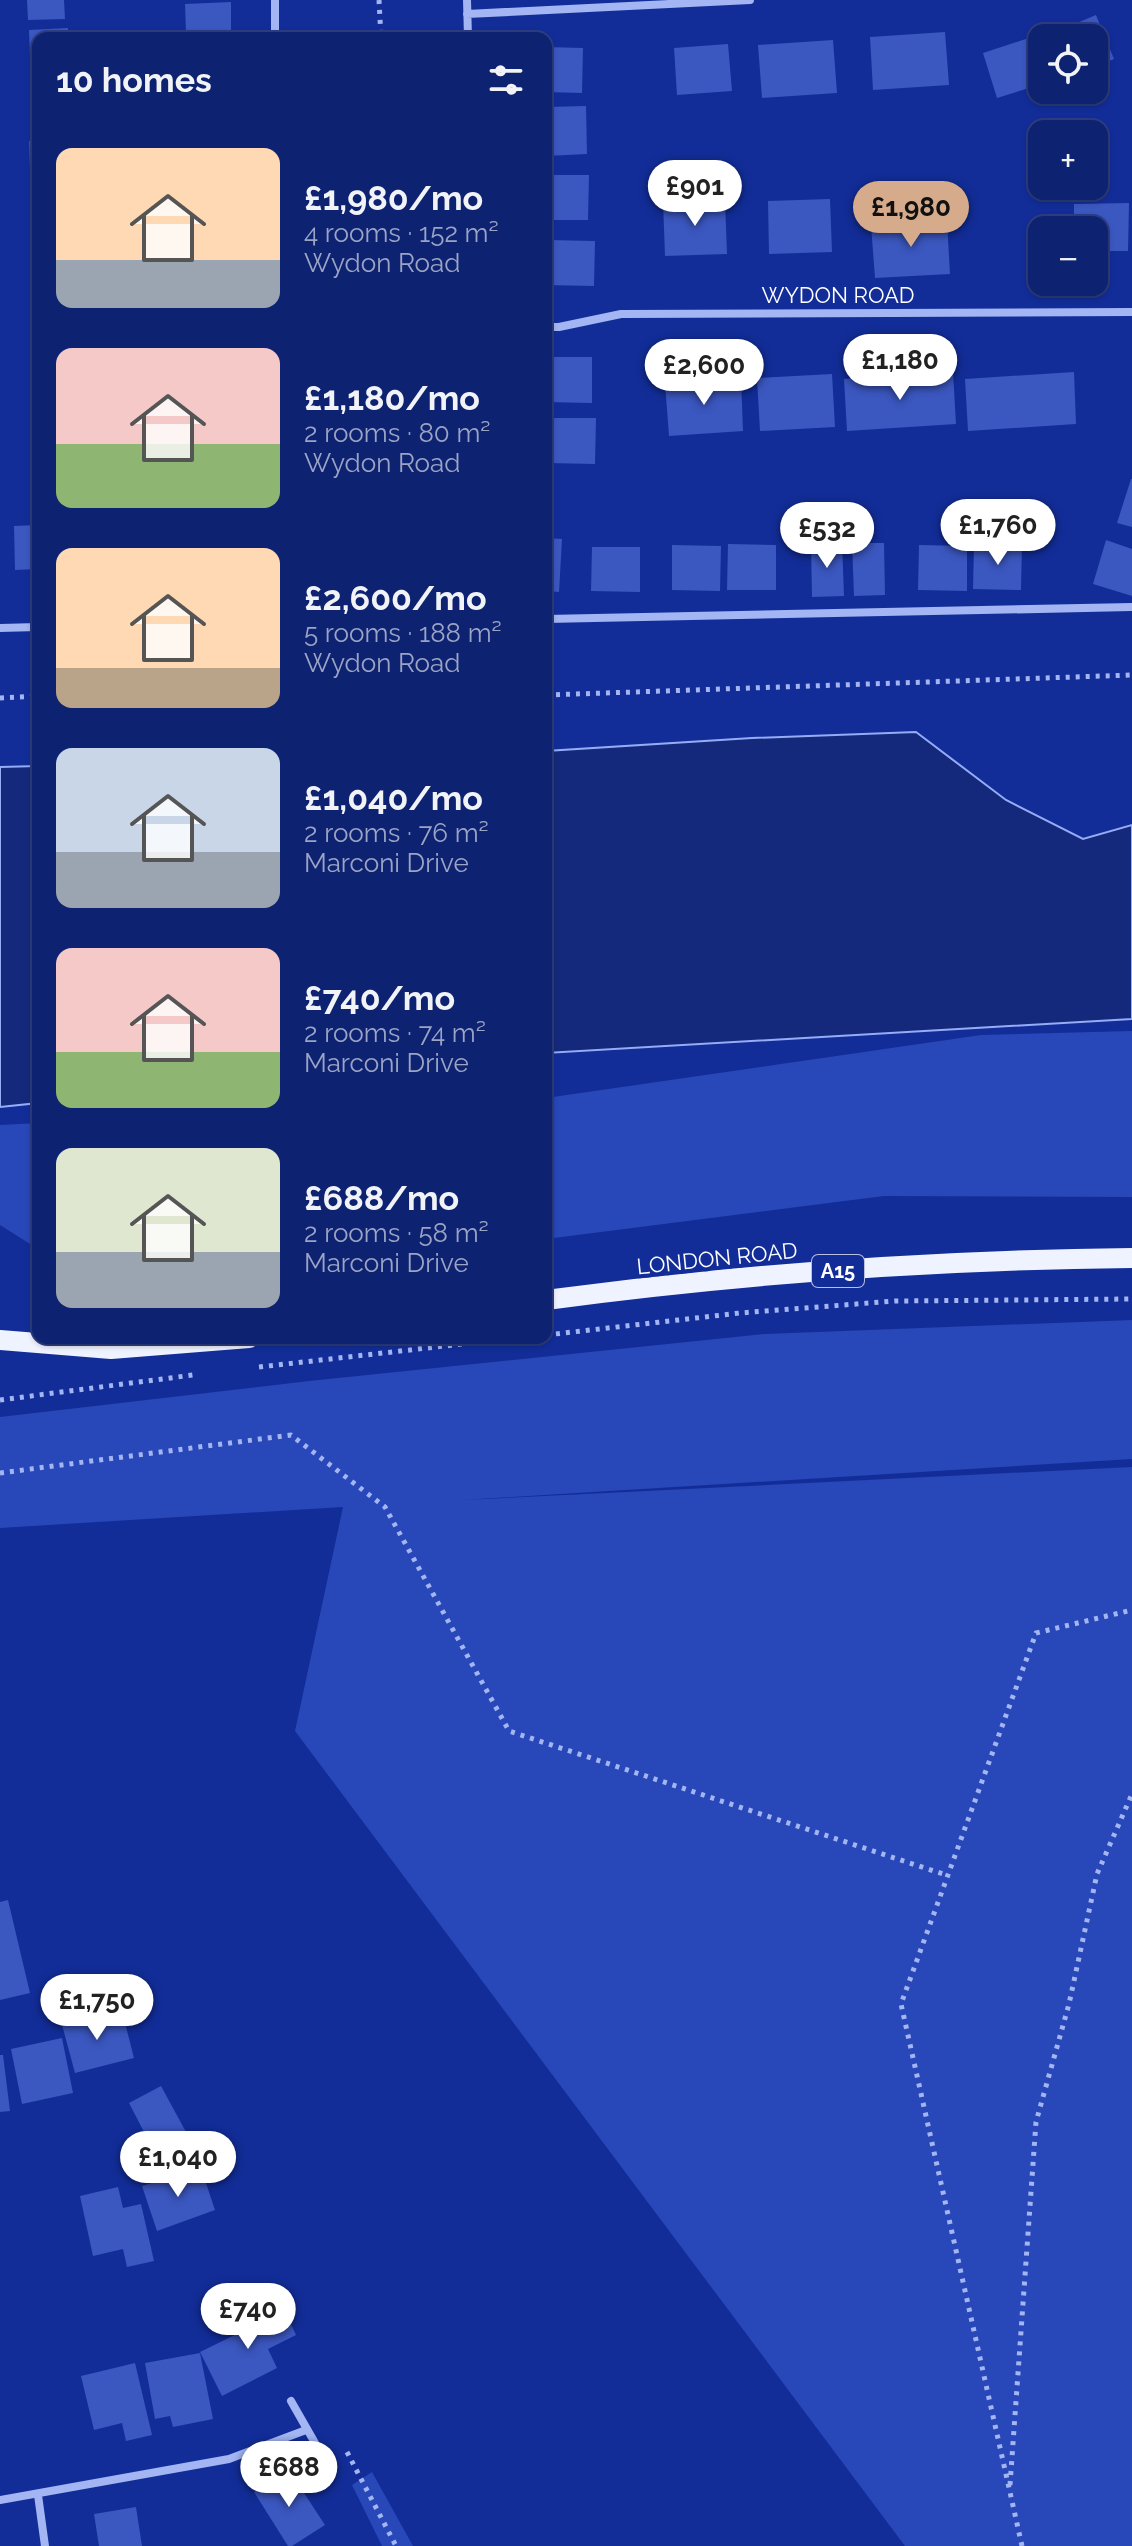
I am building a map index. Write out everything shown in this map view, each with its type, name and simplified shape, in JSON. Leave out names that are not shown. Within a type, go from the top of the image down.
[{"type":"main road","name":"LONDON ROAD","points":[[552,1299],[793,1274],[1039,1259],[1132,1258]]},
{"type":"main road","points":[[0,1340],[32,1343]]},
{"type":"main road","points":[[49,1344],[111,1349],[174,1344]]},
{"type":"street","points":[[275,0],[275,32]]},
{"type":"street","points":[[467,0],[468,32]]},
{"type":"street","points":[[467,14],[750,0]]},
{"type":"street","name":"WYDON ROAD","points":[[552,327],[621,314],[1132,312]]},
{"type":"street","points":[[552,619],[1132,607]]},
{"type":"street","points":[[0,628],[32,627]]},
{"type":"street","points":[[291,2401],[323,2457]]},
{"type":"street","points":[[0,2500],[229,2459],[306,2430]]},
{"type":"street","points":[[38,2495],[45,2546]]},
{"type":"path","points":[[379,0],[381,32]]},
{"type":"path","points":[[552,695],[1132,675]]},
{"type":"path","points":[[0,698],[32,696]]},
{"type":"path","points":[[552,1334],[740,1313],[895,1301],[1132,1299]]},
{"type":"path","points":[[0,1473],[291,1435],[385,1507],[509,1731],[946,1875]]},
{"type":"path","points":[[1022,2546],[901,2004],[1036,1633],[1132,1610]]},
{"type":"path","points":[[1010,2491],[1036,2122],[1069,2004],[1097,1874],[1132,1794]]},
{"type":"path","points":[[315,2445],[336,2431],[396,2546]]},
{"type":"shaded area","points":[[916,732],[1006,800],[1083,839],[1132,825],[1132,1019],[552,1053],[552,751]]},
{"type":"shaded area","points":[[32,766],[32,1104],[0,1107],[0,767]]},
{"type":"shaded area","points":[[1132,1031],[1132,1197],[884,1196],[552,1238],[552,1097],[981,1035]]},
{"type":"shaded area","points":[[32,1123],[32,1245],[0,1225],[0,1125]]},
{"type":"shaded area","points":[[1132,1320],[1132,1459],[463,1500],[1132,1467],[1132,2546],[905,2546],[295,1731],[343,1507],[0,1528],[0,1417],[309,1381],[765,1334]]},
{"type":"shaded area","points":[[372,2472],[413,2546],[382,2546],[352,2485]]},
{"type":"building","points":[[27,0],[64,0],[65,19],[28,20]]},
{"type":"building","points":[[231,2],[231,32],[186,32],[185,4]]},
{"type":"building","points":[[1096,15],[1100,24],[1075,24]]},
{"type":"building","points":[[68,28],[68,32],[32,32],[31,85],[29,30]]},
{"type":"building","points":[[945,32],[949,85],[873,90],[870,37]]},
{"type":"building","points":[[1028,38],[1028,88],[997,98],[983,53]]},
{"type":"building","points":[[833,40],[837,93],[762,98],[758,45]]},
{"type":"building","points":[[728,44],[732,91],[677,95],[674,48]]},
{"type":"building","points":[[1108,44],[1114,59],[1108,61]]},
{"type":"building","points":[[552,47],[583,48],[582,93],[552,92]]},
{"type":"building","points":[[30,97],[32,97],[32,127]]},
{"type":"building","points":[[586,106],[587,154],[552,156],[552,107]]},
{"type":"building","points":[[29,141],[32,141],[31,200]]},
{"type":"building","points":[[552,175],[589,175],[588,220],[552,220]]},
{"type":"building","points":[[830,199],[832,252],[769,254],[768,201]]},
{"type":"building","points":[[725,200],[727,254],[665,256],[663,202]]},
{"type":"building","points":[[1129,203],[1128,251],[1108,251],[1108,216],[1074,216],[1074,204]]},
{"type":"building","points":[[947,221],[950,274],[875,278],[871,225]]},
{"type":"building","points":[[552,240],[595,241],[594,286],[552,285]]},
{"type":"building","points":[[552,357],[592,357],[592,403],[552,402]]},
{"type":"building","points":[[953,372],[956,424],[847,431],[844,379]]},
{"type":"building","points":[[1074,372],[1076,424],[968,431],[965,379]]},
{"type":"building","points":[[832,374],[835,427],[760,431],[757,378]]},
{"type":"building","points":[[741,378],[743,431],[669,436],[665,383]]},
{"type":"building","points":[[552,418],[596,418],[595,464],[552,463]]},
{"type":"building","points":[[1132,479],[1132,527],[1117,523]]},
{"type":"building","points":[[32,525],[32,569],[15,570],[14,526]]},
{"type":"building","points":[[552,538],[562,539],[559,592],[552,591]]},
{"type":"building","points":[[1106,540],[1132,549],[1132,596],[1093,584]]},
{"type":"building","points":[[842,543],[844,596],[812,597],[811,544]]},
{"type":"building","points":[[852,543],[884,543],[885,595],[854,596]]},
{"type":"building","points":[[728,544],[776,545],[776,590],[727,590]]},
{"type":"building","points":[[974,544],[1022,544],[1021,590],[973,589]]},
{"type":"building","points":[[672,545],[721,546],[720,591],[672,590]]},
{"type":"building","points":[[919,545],[967,546],[967,591],[918,590]]},
{"type":"building","points":[[592,547],[640,547],[640,592],[591,591]]},
{"type":"building","points":[[8,1900],[30,1993],[0,2000],[0,1902]]},
{"type":"building","points":[[84,2015],[86,2024],[123,2015],[134,2058],[75,2073],[61,2021]]},
{"type":"building","points":[[62,2038],[73,2093],[22,2104],[11,2049]]},
{"type":"building","points":[[0,2055],[3,2055],[10,2111],[0,2112]]},
{"type":"building","points":[[161,2086],[192,2143],[159,2161],[129,2103]]},
{"type":"building","points":[[201,2168],[215,2210],[157,2231],[142,2186]]},
{"type":"building","points":[[118,2187],[123,2208],[141,2204],[154,2261],[127,2267],[123,2249],[93,2256],[80,2196]]},
{"type":"building","points":[[281,2303],[296,2335],[268,2349],[277,2368],[222,2396],[200,2352],[255,2325],[251,2318]]},
{"type":"building","points":[[200,2353],[213,2419],[173,2427],[170,2416],[155,2419],[145,2363]]},
{"type":"building","points":[[135,2363],[152,2435],[126,2441],[122,2423],[94,2430],[81,2376]]},
{"type":"building","points":[[289,2470],[325,2525],[292,2546],[288,2546],[254,2492]]},
{"type":"building","points":[[136,2507],[142,2546],[99,2546],[94,2514]]}]
